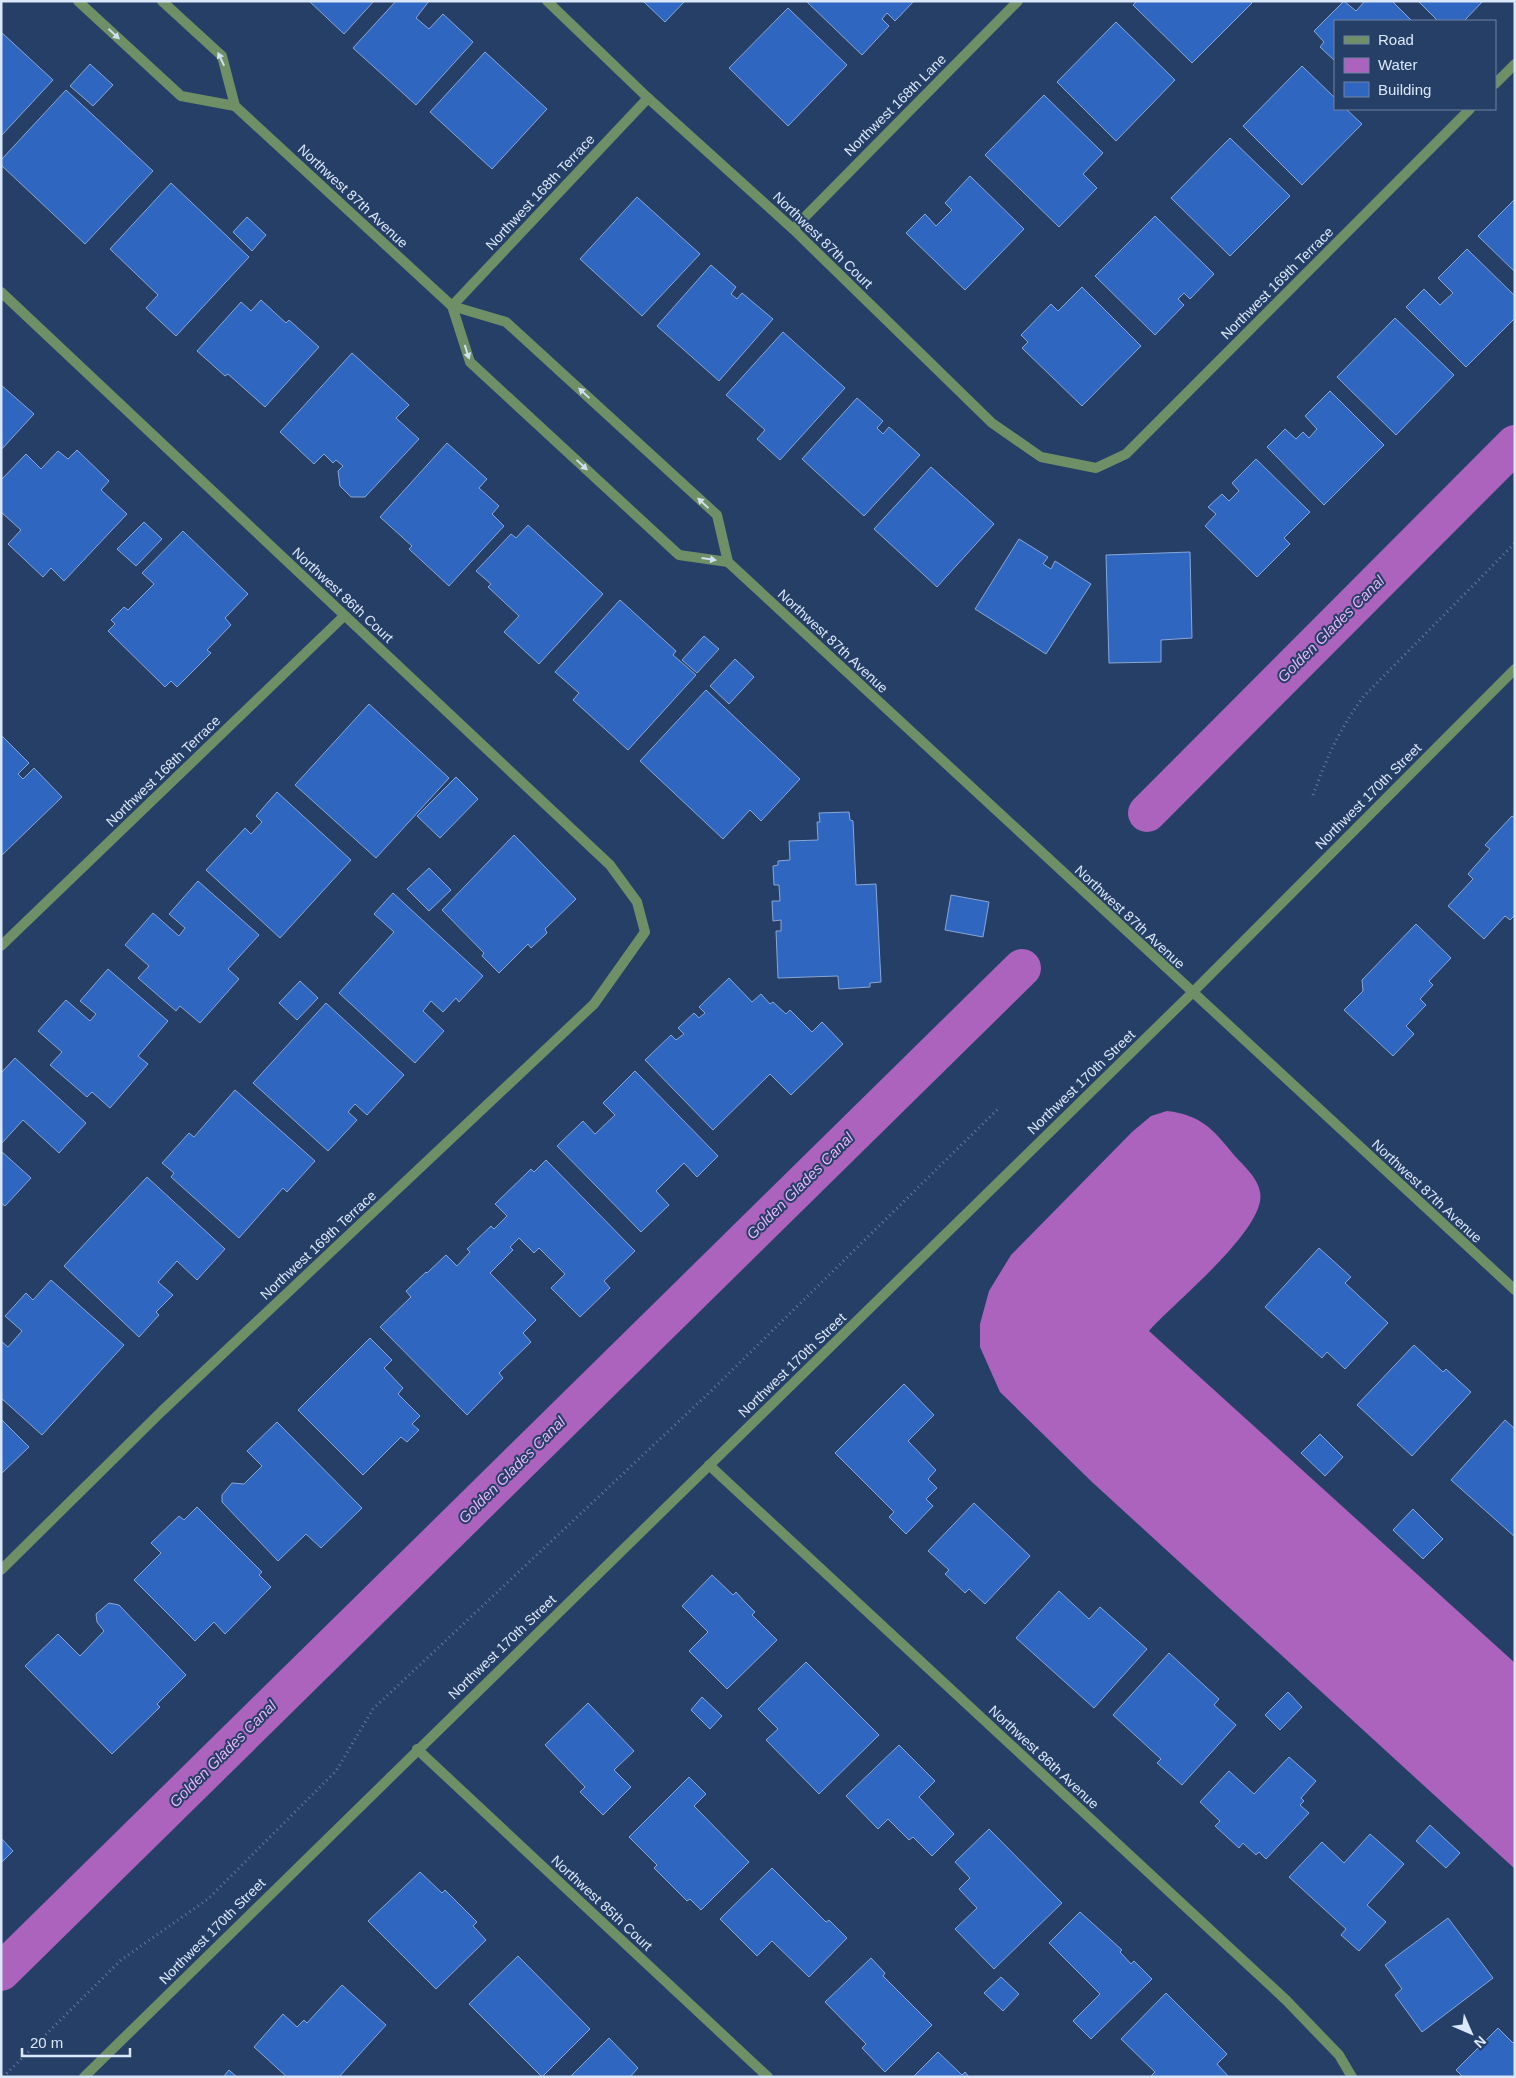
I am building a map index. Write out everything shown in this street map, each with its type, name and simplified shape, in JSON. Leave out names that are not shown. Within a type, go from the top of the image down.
[{"type":"street","points":[[78,1],[182,96],[235,106],[222,56],[162,1]]},
{"type":"street","name":"Northwest 87th Court","points":[[547,1],[648,98],[792,229],[992,423],[1040,457],[1096,468]]},
{"type":"street","name":"Northwest 168th Lane","points":[[792,229],[1018,1]]},
{"type":"street","points":[[1496,83],[1515,64]]},
{"type":"street","name":"Northwest 168th Terrace","points":[[452,306],[648,98]]},
{"type":"street","name":"Northwest 87th Avenue","points":[[235,106],[452,306],[506,322],[717,515],[728,562],[1515,1290]]},
{"type":"street","name":"Northwest 169th Terrace","points":[[1096,468],[1126,454],[1469,110]]},
{"type":"street","name":"Northwest 86th Court","points":[[1,292],[610,865],[637,902],[645,932]]},
{"type":"street","name":"Northwest 87th Avenue","points":[[452,306],[470,362],[679,555],[728,562]]},
{"type":"street","name":"Northwest 168th Terrace","points":[[1,946],[344,616]]},
{"type":"street","name":"Northwest 170th Street","points":[[84,2077],[417,1749],[1192,993],[1515,668]]},
{"type":"street","name":"Northwest 169th Terrace","points":[[1,1570],[162,1411],[594,1004],[645,932]]},
{"type":"street","name":"Northwest 86th Avenue","points":[[709,1465],[1286,2000],[1339,2056],[1352,2077]]},
{"type":"street","name":"Northwest 85th Court","points":[[417,1749],[768,2077]]},
{"type":"path","points":[[1312,795],[1331,748],[1345,721],[1364,696],[1515,543]]},
{"type":"path","points":[[3,2077],[121,1960],[208,1899],[336,1771],[373,1709],[711,1391],[998,1108]]},
{"type":"water","points":[[1167,1111],[1189,1116],[1213,1131],[1250,1172],[1260,1192],[1258,1207],[1249,1225],[1234,1245],[1149,1331],[1515,1663],[1515,1869],[1092,1482],[1000,1392],[980,1347],[980,1324],[989,1291],[1011,1255],[1132,1132],[1151,1116]]},
{"type":"building","points":[[309,1],[374,1],[344,34]]},
{"type":"building","points":[[396,1],[429,1],[416,18],[429,29],[443,14],[473,42],[416,105],[353,48]]},
{"type":"building","points":[[643,1],[685,1],[665,22]]},
{"type":"building","points":[[806,1],[914,1],[895,21],[887,13],[882,19],[889,26],[862,55]]},
{"type":"building","points":[[1137,1],[1250,1],[1252,3],[1192,63],[1133,5]]},
{"type":"building","points":[[1344,1],[1356,11],[1365,1],[1392,1],[1411,20],[1334,20],[1334,60],[1320,47],[1324,42],[1314,31]]},
{"type":"building","points":[[1418,1],[1483,1],[1465,20],[1437,20]]},
{"type":"building","points":[[788,8],[847,65],[788,126],[729,68]]},
{"type":"building","points":[[1116,22],[1175,80],[1116,141],[1057,82]]},
{"type":"building","points":[[1,32],[53,80],[1,136]]},
{"type":"building","points":[[485,52],[547,109],[492,169],[430,112]]},
{"type":"building","points":[[90,64],[113,85],[93,106],[70,86]]},
{"type":"building","points":[[1302,66],[1334,97],[1334,110],[1347,110],[1362,124],[1302,185],[1243,126]]},
{"type":"building","points":[[66,90],[153,171],[85,244],[1,165],[1,160]]},
{"type":"building","points":[[1044,95],[1103,153],[1083,174],[1097,188],[1059,227],[985,155]]},
{"type":"building","points":[[1230,138],[1290,196],[1230,256],[1171,198]]},
{"type":"building","points":[[970,176],[1024,229],[965,290],[906,233],[925,214],[936,226],[952,210],[945,203]]},
{"type":"building","points":[[171,183],[249,257],[176,336],[146,308],[158,295],[110,249]]},
{"type":"building","points":[[637,197],[700,254],[642,316],[580,259]]},
{"type":"building","points":[[1515,199],[1515,272],[1478,236]]},
{"type":"building","points":[[1155,216],[1214,274],[1190,299],[1184,293],[1178,299],[1184,305],[1155,335],[1095,276]]},
{"type":"building","points":[[247,217],[266,235],[252,251],[233,232]]},
{"type":"building","points":[[1467,249],[1515,296],[1515,318],[1466,367],[1406,307],[1424,289],[1440,305],[1453,293],[1438,278]]},
{"type":"building","points":[[711,265],[736,287],[731,294],[737,299],[742,293],[773,319],[719,381],[657,326]]},
{"type":"building","points":[[1082,287],[1141,346],[1082,406],[1022,348],[1028,342],[1021,335],[1051,304],[1058,311]]},
{"type":"building","points":[[261,300],[286,323],[289,320],[319,347],[265,407],[228,374],[225,376],[197,351],[241,302],[251,311]]},
{"type":"building","points":[[1395,318],[1454,375],[1396,435],[1337,377]]},
{"type":"building","points":[[783,332],[845,388],[780,460],[757,439],[765,430],[726,395]]},
{"type":"building","points":[[352,353],[409,405],[396,418],[419,439],[365,497],[351,497],[340,486],[338,471],[343,466],[336,460],[333,463],[324,454],[314,464],[280,432]]},
{"type":"building","points":[[1,385],[34,414],[1,450]]},
{"type":"building","points":[[1330,391],[1384,445],[1324,505],[1267,447],[1285,429],[1296,439],[1303,432],[1309,438],[1317,429],[1305,416]]},
{"type":"building","points":[[857,398],[883,421],[877,428],[883,434],[889,427],[920,455],[864,516],[802,459]]},
{"type":"building","points":[[447,443],[487,479],[479,488],[499,506],[492,514],[504,526],[449,586],[409,549],[412,546],[380,517]]},
{"type":"building","points":[[77,450],[109,481],[101,490],[127,514],[64,581],[51,568],[43,577],[8,544],[21,530],[1,512],[1,480],[26,454],[41,469],[58,451],[68,459]]},
{"type":"building","points":[[1256,459],[1310,512],[1284,538],[1290,544],[1257,577],[1205,526],[1216,514],[1208,507],[1222,494],[1229,501],[1239,491],[1232,483]]},
{"type":"building","points":[[931,467],[994,524],[937,587],[874,529]]},
{"type":"building","points":[[144,522],[162,539],[136,566],[117,549]]},
{"type":"building","points":[[528,525],[603,594],[539,664],[504,632],[519,616],[488,587],[491,584],[476,571],[511,534],[516,538]]},
{"type":"building","points":[[183,531],[248,594],[225,618],[231,625],[207,650],[211,653],[177,687],[171,681],[165,687],[108,631],[115,624],[111,620],[124,607],[128,610],[154,584],[142,573]]},
{"type":"building","points":[[1019,539],[1048,557],[1043,564],[1051,569],[1055,561],[1091,584],[1046,654],[975,609]]},
{"type":"building","points":[[1190,552],[1192,638],[1161,640],[1161,662],[1109,663],[1106,555]]},
{"type":"building","points":[[620,600],[676,651],[673,655],[696,675],[628,750],[573,700],[579,693],[555,672]]},
{"type":"building","points":[[704,636],[719,649],[697,673],[682,660]]},
{"type":"building","points":[[735,659],[754,677],[729,704],[710,686]]},
{"type":"building","points":[[706,690],[800,779],[761,821],[750,810],[723,839],[640,761]]},
{"type":"building","points":[[369,704],[449,778],[376,858],[295,785]]},
{"type":"building","points":[[1,735],[29,763],[18,774],[23,779],[34,768],[62,797],[1,856]]},
{"type":"building","points":[[456,777],[478,799],[440,838],[417,816]]},
{"type":"building","points":[[277,792],[351,860],[280,938],[206,870],[245,828],[251,834],[262,822],[256,816]]},
{"type":"building","points":[[849,812],[850,820],[853,821],[856,885],[876,884],[881,982],[870,983],[870,987],[839,989],[838,976],[778,978],[776,931],[781,931],[781,920],[773,921],[772,901],[780,901],[779,885],[774,885],[773,866],[778,865],[778,861],[790,860],[789,841],[818,840],[817,822],[820,822],[819,813]]},
{"type":"building","points":[[1512,816],[1515,818],[1515,915],[1510,920],[1505,916],[1484,939],[1448,906],[1473,879],[1468,874],[1490,849],[1485,845]]},
{"type":"building","points":[[514,835],[576,899],[545,929],[547,933],[531,948],[528,944],[499,973],[482,956],[484,953],[442,910]]},
{"type":"building","points":[[429,868],[451,890],[429,911],[407,889]]},
{"type":"building","points":[[198,881],[259,935],[228,969],[239,979],[200,1023],[180,1006],[176,1011],[138,978],[149,966],[125,945],[153,913],[179,936],[185,928],[169,914]]},
{"type":"building","points":[[393,893],[483,976],[459,1002],[456,998],[443,1012],[431,1001],[423,1011],[444,1031],[415,1063],[339,993],[394,932],[374,914]]},
{"type":"building","points":[[951,895],[989,902],[983,937],[945,930]]},
{"type":"building","points":[[1416,924],[1451,958],[1429,981],[1433,985],[1420,999],[1426,1005],[1406,1026],[1414,1034],[1393,1056],[1344,1010],[1363,991],[1362,980]]},
{"type":"building","points":[[108,969],[168,1021],[138,1056],[148,1064],[110,1108],[92,1092],[87,1097],[50,1065],[62,1052],[38,1031],[66,1000],[90,1021],[96,1014],[80,1001]]},
{"type":"building","points":[[729,978],[752,1002],[761,994],[770,1004],[773,1002],[786,1014],[790,1010],[812,1032],[822,1022],[843,1044],[791,1095],[770,1074],[713,1130],[645,1060],[671,1035],[676,1040],[684,1034],[678,1028],[694,1013],[699,1018],[705,1013],[699,1007]]},
{"type":"building","points":[[300,981],[318,998],[297,1020],[279,1003]]},
{"type":"building","points":[[326,1003],[404,1075],[367,1115],[355,1104],[348,1112],[357,1120],[328,1151],[253,1083]]},
{"type":"building","points":[[15,1058],[86,1123],[59,1153],[23,1120],[1,1144],[1,1073]]},
{"type":"building","points":[[635,1071],[718,1156],[697,1177],[684,1163],[656,1191],[669,1205],[641,1232],[557,1146],[583,1121],[595,1134],[615,1115],[603,1103]]},
{"type":"building","points":[[235,1090],[315,1161],[287,1192],[283,1188],[239,1238],[171,1177],[174,1173],[162,1163],[189,1133],[194,1137]]},
{"type":"building","points":[[1,1151],[31,1178],[5,1206],[1,1203]]},
{"type":"building","points":[[546,1160],[635,1251],[604,1281],[610,1288],[580,1317],[551,1288],[565,1274],[539,1248],[534,1253],[519,1238],[510,1247],[513,1250],[490,1273],[536,1320],[523,1333],[531,1342],[499,1373],[503,1378],[467,1415],[380,1327],[411,1297],[406,1291],[426,1272],[446,1255],[457,1266],[470,1252],[467,1249],[491,1226],[494,1229],[507,1216],[495,1204],[531,1169],[534,1172]]},
{"type":"building","points":[[147,1177],[225,1249],[197,1280],[177,1261],[158,1282],[173,1295],[156,1312],[159,1315],[139,1337],[64,1266]]},
{"type":"building","points":[[1319,1248],[1351,1277],[1345,1283],[1388,1323],[1345,1369],[1327,1352],[1322,1358],[1265,1307]]},
{"type":"building","points":[[51,1280],[124,1345],[42,1435],[1,1398],[1,1341],[8,1347],[22,1331],[5,1316],[26,1293],[33,1300]]},
{"type":"building","points":[[370,1338],[392,1360],[384,1368],[403,1388],[398,1394],[420,1416],[412,1424],[419,1430],[407,1442],[401,1437],[363,1475],[298,1410]]},
{"type":"building","points":[[1414,1345],[1443,1372],[1446,1369],[1471,1392],[1412,1456],[1357,1405]]},
{"type":"building","points":[[904,1384],[934,1415],[908,1441],[936,1470],[928,1479],[937,1488],[926,1499],[933,1506],[906,1534],[889,1517],[894,1512],[835,1453]]},
{"type":"building","points":[[1,1419],[29,1447],[1,1474]]},
{"type":"building","points":[[1505,1420],[1515,1429],[1515,1537],[1451,1480]]},
{"type":"building","points":[[277,1422],[362,1508],[321,1548],[306,1534],[278,1561],[222,1502],[222,1495],[232,1483],[244,1484],[262,1466],[247,1451]]},
{"type":"building","points":[[1320,1434],[1343,1457],[1325,1476],[1301,1453]]},
{"type":"building","points":[[974,1503],[1030,1556],[985,1604],[969,1589],[965,1593],[945,1574],[949,1570],[928,1551]]},
{"type":"building","points":[[197,1507],[262,1572],[259,1575],[271,1587],[225,1634],[214,1622],[195,1641],[134,1580],[161,1553],[151,1543],[179,1516],[184,1520]]},
{"type":"building","points":[[1413,1509],[1443,1539],[1423,1559],[1393,1530]]},
{"type":"building","points":[[712,1575],[733,1595],[736,1592],[755,1612],[752,1615],[777,1640],[727,1689],[689,1651],[708,1632],[682,1606]]},
{"type":"building","points":[[1059,1591],[1089,1619],[1100,1607],[1147,1649],[1094,1708],[1016,1638]]},
{"type":"building","points":[[109,1603],[119,1605],[186,1675],[157,1704],[160,1707],[112,1754],[25,1666],[58,1634],[80,1656],[104,1631],[97,1622],[96,1614]]},
{"type":"building","points":[[1169,1653],[1219,1699],[1214,1705],[1236,1725],[1182,1785],[1157,1763],[1161,1759],[1113,1715]]},
{"type":"building","points":[[806,1662],[879,1735],[819,1794],[766,1740],[778,1729],[758,1709]]},
{"type":"building","points":[[1288,1692],[1302,1707],[1280,1730],[1265,1715]]},
{"type":"building","points":[[702,1697],[722,1716],[710,1729],[691,1710]]},
{"type":"building","points":[[588,1703],[634,1751],[614,1770],[631,1787],[603,1815],[580,1792],[585,1787],[545,1745]]},
{"type":"building","points":[[899,1745],[935,1781],[919,1797],[954,1834],[932,1856],[913,1837],[909,1840],[888,1819],[878,1829],[846,1796]]},
{"type":"building","points":[[1289,1757],[1316,1781],[1301,1798],[1304,1801],[1300,1805],[1309,1813],[1266,1859],[1259,1852],[1256,1855],[1243,1843],[1239,1848],[1215,1826],[1220,1821],[1200,1802],[1229,1771],[1254,1794]]},
{"type":"building","points":[[689,1777],[706,1794],[694,1806],[749,1862],[701,1910],[690,1899],[687,1901],[654,1868],[657,1865],[629,1837]]},
{"type":"building","points":[[1430,1825],[1460,1853],[1446,1868],[1416,1841]]},
{"type":"building","points":[[989,1829],[1062,1903],[994,1969],[955,1929],[977,1908],[959,1889],[970,1878],[955,1862]]},
{"type":"building","points":[[1370,1834],[1404,1864],[1367,1905],[1386,1922],[1359,1951],[1341,1935],[1346,1929],[1289,1877],[1322,1842],[1344,1863]]},
{"type":"building","points":[[1,1838],[13,1851],[1,1863]]},
{"type":"building","points":[[772,1868],[826,1922],[829,1920],[847,1938],[809,1977],[772,1941],[757,1956],[720,1919]]},
{"type":"building","points":[[420,1872],[442,1893],[445,1890],[477,1922],[473,1926],[486,1940],[436,1989],[368,1921]]},
{"type":"building","points":[[1080,1912],[1122,1950],[1120,1952],[1131,1964],[1134,1961],[1152,1979],[1091,2039],[1073,2021],[1100,1994],[1049,1943]]},
{"type":"building","points":[[1448,1918],[1493,1978],[1422,2032],[1395,1995],[1402,1989],[1385,1965]]},
{"type":"building","points":[[518,1956],[590,2029],[542,2077],[469,2004]]},
{"type":"building","points":[[871,1958],[885,1973],[883,1976],[932,2025],[885,2072],[862,2048],[866,2044],[825,2002]]},
{"type":"building","points":[[1001,1977],[1019,1994],[1003,2011],[984,1993]]},
{"type":"building","points":[[342,1985],[386,2025],[339,2077],[287,2077],[254,2047],[283,2014],[297,2027],[304,2020],[307,2023]]},
{"type":"building","points":[[1166,1993],[1227,2054],[1217,2064],[1229,2077],[1150,2077],[1155,2072],[1121,2039]]},
{"type":"building","points":[[1498,2028],[1513,2043],[1515,2041],[1515,2077],[1463,2077],[1456,2070]]},
{"type":"building","points":[[609,2038],[638,2068],[630,2077],[570,2077]]},
{"type":"building","points":[[938,2052],[962,2075],[965,2072],[969,2077],[913,2077]]},
{"type":"building","points":[[229,2070],[237,2077],[223,2077]]},
{"type":"waterway","name":"Golden Glades Canal","points":[[1147,813],[1515,444]]},
{"type":"waterway","name":"Golden Glades Canal","points":[[1,1972],[1022,968]]}]
